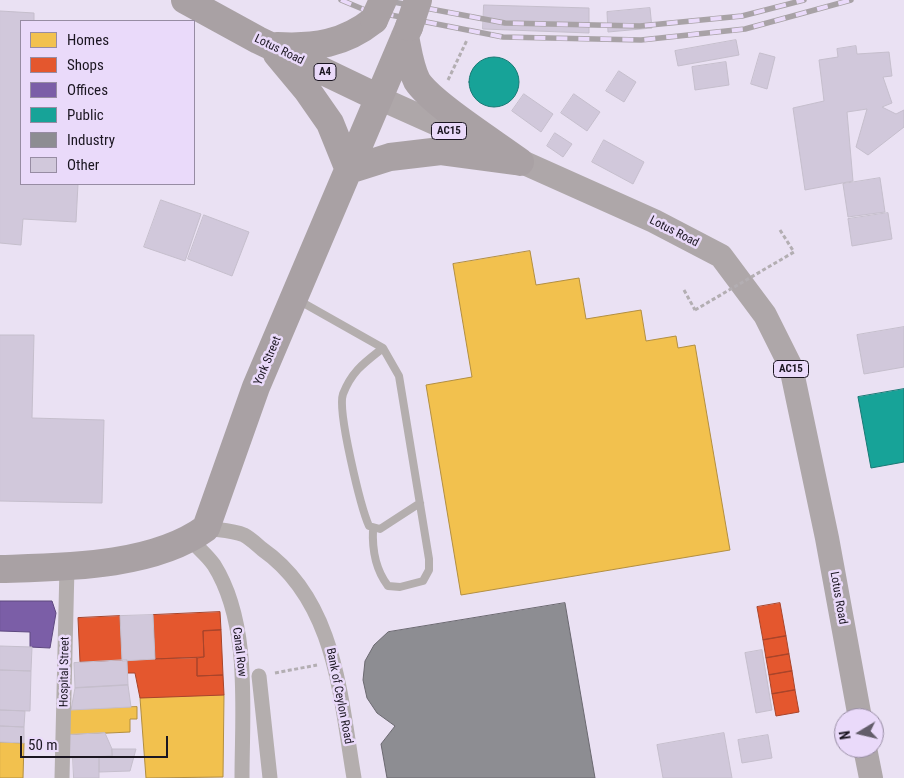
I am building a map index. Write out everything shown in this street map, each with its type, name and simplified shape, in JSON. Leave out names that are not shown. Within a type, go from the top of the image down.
[{"type":"highway","name":"Lotus Road","points":[[185,0],[271,46],[380,98]]},
{"type":"highway","name":"York Street","points":[[198,534],[256,388],[380,98],[418,0]]},
{"type":"highway","points":[[271,46],[305,48],[335,43],[356,32],[378,10]]},
{"type":"highway","points":[[407,31],[411,64],[418,81],[431,96],[520,162]]},
{"type":"highway","points":[[271,46],[307,90],[330,123],[349,170],[390,158],[441,151],[520,162]]},
{"type":"highway","points":[[0,569],[67,567],[138,556],[198,534]]},
{"type":"main road","name":"Lotus Road","points":[[380,98],[654,221],[721,256],[765,315],[791,368],[828,538],[858,708]]},
{"type":"main road","points":[[867,758],[871,778]]},
{"type":"street","name":"Canal Row","points":[[198,534],[233,608],[243,682],[242,778]]},
{"type":"street","name":"Bank of Ceylon Road","points":[[198,534],[243,535],[274,557],[300,585],[324,629],[334,661],[354,778]]},
{"type":"street","name":"Hospital Street","points":[[62,778],[67,567]]},
{"type":"street","points":[[259,676],[270,778]]},
{"type":"lane","points":[[294,298],[383,348],[399,376],[429,559],[429,570],[422,581],[400,587],[388,586],[380,576],[375,559],[373,529],[367,522],[346,438],[342,396],[354,371],[383,348]]},
{"type":"lane","points":[[373,529],[380,529],[420,503]]},
{"type":"path","points":[[445,85],[467,40]]},
{"type":"path","points":[[684,290],[695,310],[794,252],[780,230]]},
{"type":"path","points":[[259,676],[309,666]]},
{"type":"building: Homes","points":[[530,251],[536,285],[579,278],[586,319],[641,310],[646,341],[676,336],[678,348],[695,345],[730,550],[461,595],[426,385],[472,377],[453,264]]},
{"type":"building: Homes","points":[[224,695],[223,777],[146,778],[140,698]]},
{"type":"building: Homes","points":[[137,707],[137,719],[130,719],[130,732],[66,735],[65,709]]},
{"type":"building: Homes","points":[[0,742],[24,743],[23,778],[0,778]]},
{"type":"building: Shops","points":[[780,603],[786,636],[763,640],[757,607]]},
{"type":"building: Shops","points":[[220,612],[221,630],[203,631],[204,657],[155,659],[153,615]]},
{"type":"building: Shops","points":[[120,616],[122,661],[80,662],[78,618]]},
{"type":"building: Shops","points":[[221,630],[223,675],[197,676],[197,658],[204,657],[203,631]]},
{"type":"building: Shops","points":[[786,636],[789,654],[766,658],[763,640]]},
{"type":"building: Shops","points":[[789,654],[792,671],[769,675],[766,658]]},
{"type":"building: Shops","points":[[197,658],[197,676],[223,675],[224,695],[140,698],[135,673],[127,673],[127,660]]},
{"type":"building: Shops","points":[[792,671],[795,690],[772,694],[769,675]]},
{"type":"building: Shops","points":[[795,690],[799,712],[776,716],[772,694]]},
{"type":"building: Offices","points":[[0,601],[52,601],[56,613],[50,648],[30,647],[30,632],[0,631]]},
{"type":"building: Public","points":[[489,57],[499,57],[512,64],[519,77],[519,87],[512,100],[499,107],[489,107],[480,103],[473,96],[469,87],[469,77],[473,68],[480,61]]},
{"type":"building: Public","points":[[904,389],[904,462],[871,468],[858,397]]},
{"type":"building: Industry","points":[[565,603],[595,778],[387,778],[381,744],[395,726],[377,713],[367,698],[363,680],[365,661],[374,645],[388,632]]},
{"type":"building: Other","points":[[484,5],[589,8],[589,33],[483,29]]},
{"type":"building: Other","points":[[650,8],[652,28],[608,32],[607,12]]},
{"type":"building: Other","points":[[0,11],[34,13],[34,20],[20,20],[20,185],[78,185],[76,222],[23,219],[21,245],[0,243]]},
{"type":"building: Other","points":[[736,40],[739,55],[678,66],[675,51]]},
{"type":"building: Other","points":[[856,46],[857,54],[889,52],[892,76],[883,77],[892,103],[882,107],[896,114],[904,110],[904,127],[868,155],[856,147],[867,109],[847,112],[853,181],[805,190],[793,108],[824,101],[819,60],[838,57],[837,49]]},
{"type":"building: Other","points":[[760,53],[775,57],[767,89],[751,84]]},
{"type":"building: Other","points":[[726,62],[729,85],[695,90],[692,67]]},
{"type":"building: Other","points":[[619,71],[636,82],[624,102],[606,91]]},
{"type":"building: Other","points":[[524,94],[553,114],[541,132],[512,111]]},
{"type":"building: Other","points":[[574,94],[600,112],[587,131],[561,113]]},
{"type":"building: Other","points":[[555,133],[572,144],[563,157],[547,146]]},
{"type":"building: Other","points":[[604,140],[644,162],[633,184],[592,162]]},
{"type":"building: Other","points":[[880,178],[885,212],[848,217],[843,184]]},
{"type":"building: Other","points":[[161,200],[201,214],[185,261],[144,247]]},
{"type":"building: Other","points":[[888,213],[892,239],[852,246],[848,219]]},
{"type":"building: Other","points":[[204,215],[249,232],[232,276],[188,259]]},
{"type":"building: Other","points":[[904,327],[904,367],[864,374],[857,335]]},
{"type":"building: Other","points":[[0,335],[34,335],[32,418],[104,420],[102,503],[0,501]]},
{"type":"building: Other","points":[[153,615],[155,659],[122,661],[120,616]]},
{"type":"building: Other","points":[[0,646],[32,647],[31,671],[0,670]]},
{"type":"building: Other","points":[[762,650],[772,710],[756,713],[745,653]]},
{"type":"building: Other","points":[[127,660],[128,685],[75,688],[74,663]]},
{"type":"building: Other","points":[[0,670],[31,671],[30,711],[0,710]]},
{"type":"building: Other","points":[[128,685],[131,707],[71,710],[75,688]]},
{"type":"building: Other","points":[[0,710],[25,711],[24,727],[0,726]]},
{"type":"building: Other","points":[[0,726],[24,727],[24,743],[0,742]]},
{"type":"building: Other","points":[[105,733],[112,749],[112,756],[67,758],[66,735]]},
{"type":"building: Other","points":[[724,733],[732,778],[663,778],[657,745]]},
{"type":"building: Other","points":[[768,735],[772,758],[742,763],[738,740]]},
{"type":"building: Other","points":[[112,749],[136,749],[130,771],[99,772],[99,757],[112,756]]},
{"type":"building: Other","points":[[73,757],[99,757],[99,778],[74,778]]},
{"type":"railway","points":[[341,0],[365,10],[503,37],[641,40],[745,29],[851,0]]},
{"type":"railway","points":[[383,0],[505,23],[640,26],[742,16],[804,0]]}]
